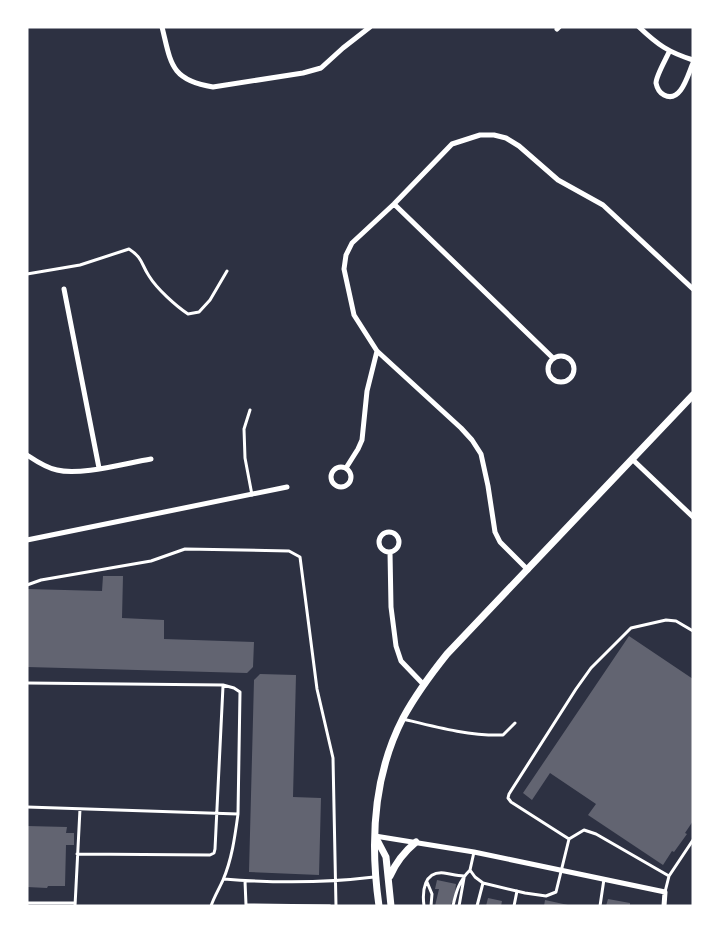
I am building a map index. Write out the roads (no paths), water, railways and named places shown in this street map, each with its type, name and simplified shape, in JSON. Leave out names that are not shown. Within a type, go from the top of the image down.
[{"type":"street","points":[[162,27],[170,63],[188,81],[213,87],[303,73],[321,68],[370,27]]},
{"type":"street","points":[[639,27],[669,52],[693,62],[682,88],[677,95],[671,97],[662,94],[656,80],[669,52]]},
{"type":"street","points":[[528,570],[500,542],[495,532],[481,454],[472,440],[377,351],[354,315],[344,269],[346,255],[352,243],[394,204],[452,144],[480,135],[494,135],[506,138],[519,146],[558,180],[603,205],[693,289]]},
{"type":"street","points":[[394,204],[553,358]]},
{"type":"street","points":[[64,289],[99,468]]},
{"type":"street","points":[[346,468],[362,440],[367,392],[377,351]]},
{"type":"street","points":[[563,356],[571,361],[573,371],[568,379],[559,382],[550,376],[548,367],[553,358],[563,356]]},
{"type":"street","points":[[379,906],[375,877],[375,836],[381,782],[389,751],[403,719],[447,654],[693,395]]},
{"type":"street","points":[[27,455],[57,470],[82,471],[151,459]]},
{"type":"street","points":[[632,459],[693,517]]},
{"type":"street","points":[[27,540],[288,487]]},
{"type":"street","points":[[390,552],[391,607],[396,646],[401,661],[424,685]]},
{"type":"street","points":[[375,836],[474,852],[665,892],[664,906]]},
{"type":"street","points":[[375,836],[386,857],[391,906]]},
{"type":"street","points":[[388,879],[396,862],[416,842]]},
{"type":"lane","points":[[27,274],[80,265],[129,249],[138,255],[150,278],[188,314],[199,312],[210,300],[227,271]]},
{"type":"lane","points":[[250,410],[244,429],[245,458],[252,495]]},
{"type":"lane","points":[[27,585],[41,580],[151,561],[185,549],[290,551],[300,557],[317,689],[333,758],[336,906]]},
{"type":"lane","points":[[569,839],[511,802],[508,794],[591,668],[627,631],[631,628],[666,620],[676,621],[693,632]]},
{"type":"lane","points":[[27,683],[223,685],[240,692],[238,814],[235,842],[224,879],[211,906]]},
{"type":"lane","points":[[77,854],[210,855],[214,853],[218,813],[223,685]]},
{"type":"lane","points":[[403,719],[441,729],[491,735],[503,735],[515,723]]},
{"type":"lane","points":[[27,807],[238,814]]},
{"type":"lane","points":[[27,903],[75,904],[80,808]]},
{"type":"lane","points":[[470,870],[483,883],[546,896],[556,892],[569,839],[584,830],[596,834],[669,876]]},
{"type":"lane","points":[[665,892],[669,876],[693,840]]},
{"type":"lane","points":[[453,906],[457,887],[470,870],[474,852]]},
{"type":"lane","points":[[424,906],[426,880],[435,874],[443,873],[464,876]]},
{"type":"lane","points":[[459,906],[464,876]]},
{"type":"lane","points":[[224,879],[257,882],[375,877]]},
{"type":"lane","points":[[600,906],[604,879]]},
{"type":"lane","points":[[426,880],[432,894],[431,906]]},
{"type":"lane","points":[[245,881],[246,905],[330,906]]},
{"type":"lane","points":[[477,906],[483,883]]},
{"type":"lane","points":[[514,906],[517,891]]}]
